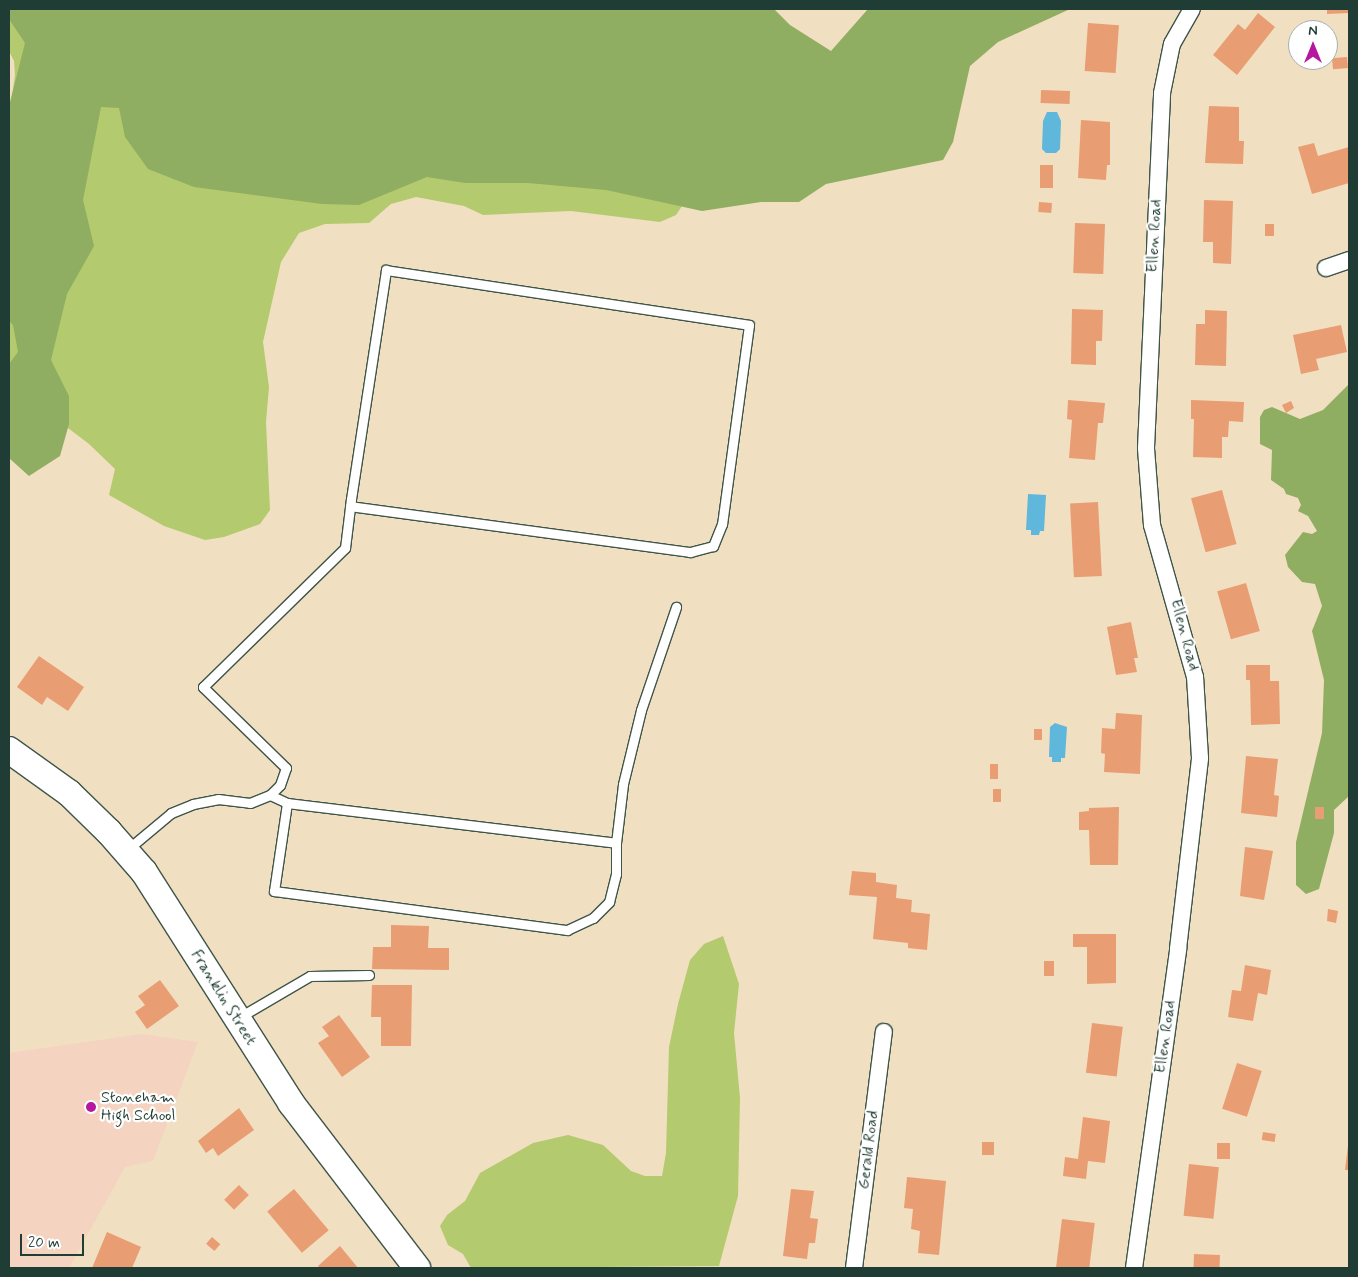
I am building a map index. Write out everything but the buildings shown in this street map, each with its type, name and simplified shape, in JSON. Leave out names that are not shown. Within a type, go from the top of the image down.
[{"type":"main road","name":"Franklin Street","points":[[9,750],[69,793],[126,851],[166,904],[236,1020],[345,1178],[417,1268]]},
{"type":"street","name":"Ellen Road","points":[[1134,1268],[1198,780],[1200,735],[1195,677],[1152,525],[1146,448],[1162,93],[1172,44],[1192,9]]},
{"type":"street","points":[[1326,268],[1349,260]]},
{"type":"street","name":"Gerald Road","points":[[854,1268],[884,1032]]},
{"type":"lane","points":[[126,851],[171,813],[193,804],[218,799],[250,803],[270,796],[280,785],[286,768],[203,687],[345,548],[350,506],[386,270],[749,325],[722,524],[713,546],[690,552],[350,506]]},
{"type":"lane","points":[[287,803],[274,891],[567,930],[593,918],[609,902],[616,874],[616,843],[623,784],[641,710],[676,607]]},
{"type":"lane","points":[[270,796],[287,803],[616,843]]},
{"type":"lane","points":[[236,1020],[310,976],[369,975]]},
{"type":"shaded area","name":"Stoneham High School","points":[[141,1034],[198,1042],[153,1161],[125,1167],[69,1268],[9,1268],[9,1053]]},
{"type":"green space","points":[[9,9],[724,9],[682,206],[676,215],[660,222],[571,211],[483,215],[464,206],[416,197],[391,204],[369,223],[325,224],[299,233],[281,262],[263,342],[269,387],[266,422],[270,510],[260,524],[224,537],[205,540],[164,526],[109,495],[115,469],[89,444],[9,383],[9,117],[15,75],[14,61],[9,51]]},
{"type":"green space","points":[[9,9],[774,9],[790,25],[831,51],[868,9],[1070,9],[998,42],[970,66],[953,142],[943,160],[826,184],[799,202],[761,202],[702,211],[606,190],[528,183],[465,183],[427,177],[359,205],[322,204],[194,187],[148,169],[125,137],[119,108],[101,107],[83,200],[94,246],[67,294],[51,360],[69,396],[69,424],[60,456],[29,476],[9,458],[9,364],[18,352],[13,325],[9,321],[9,106],[25,43],[9,19]]},
{"type":"green space","points":[[1349,384],[1349,796],[1334,810],[1334,833],[1319,889],[1306,894],[1296,885],[1296,842],[1322,733],[1324,680],[1312,631],[1322,606],[1315,584],[1302,582],[1288,567],[1285,555],[1303,532],[1312,534],[1317,531],[1308,516],[1298,511],[1301,505],[1298,498],[1286,494],[1284,489],[1271,480],[1272,450],[1260,444],[1260,417],[1264,410],[1272,407],[1300,419],[1323,410]]},
{"type":"green space","points":[[723,936],[739,984],[734,1033],[740,1098],[738,1196],[719,1266],[471,1268],[463,1254],[448,1245],[440,1226],[447,1215],[465,1201],[480,1173],[533,1143],[568,1135],[603,1145],[631,1171],[645,1176],[662,1176],[666,1153],[669,1047],[678,1004],[690,960],[704,944]]},
{"type":"water","points":[[1047,112],[1057,112],[1061,121],[1060,149],[1056,153],[1046,153],[1042,149],[1043,121]]},
{"type":"water","points":[[1028,494],[1046,495],[1044,531],[1040,531],[1039,535],[1031,535],[1031,530],[1026,530]]},
{"type":"water","points":[[1055,723],[1067,727],[1065,758],[1061,758],[1061,762],[1052,762],[1052,757],[1049,757],[1050,727]]},
{"type":"place","name":"Stoneham High School","points":[[91,1107]]}]
